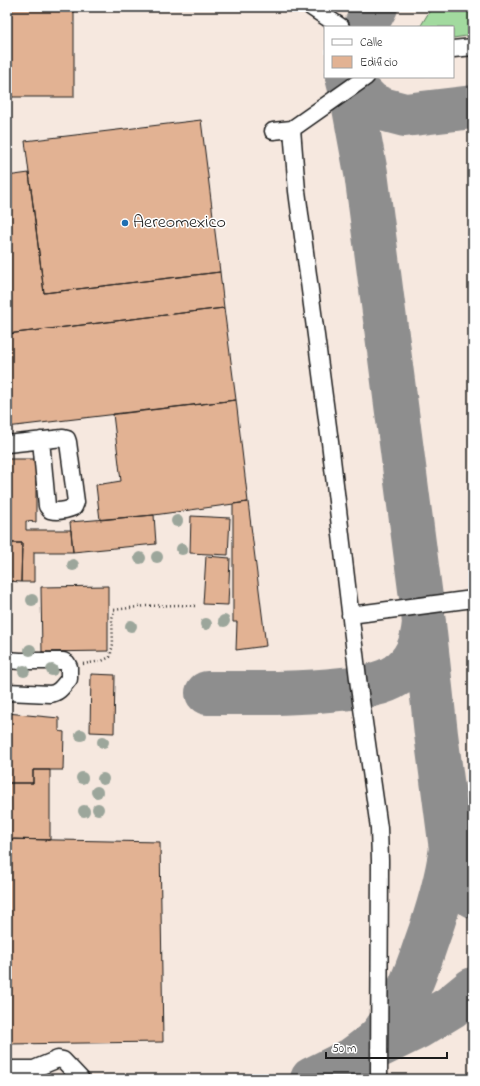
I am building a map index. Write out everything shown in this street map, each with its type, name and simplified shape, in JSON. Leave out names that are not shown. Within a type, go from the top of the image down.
[{"type":"lane","points":[[311,7],[340,26]]},
{"type":"lane","points":[[454,49],[473,47]]},
{"type":"lane","points":[[273,131],[292,129],[365,78]]},
{"type":"lane","points":[[292,129],[297,191],[330,442],[359,687],[379,828],[379,1079]]},
{"type":"lane","points":[[7,444],[41,440]]},
{"type":"lane","points":[[350,615],[473,599]]},
{"type":"lane","points":[[7,660],[63,661],[67,663],[69,667],[69,679],[60,690],[55,693],[7,692]]},
{"type":"lane","points":[[7,1069],[34,1069],[58,1059],[63,1060],[81,1079]]},
{"type":"path","points":[[69,667],[102,661],[110,657],[113,644],[112,619],[114,610],[145,606],[195,606]]},
{"type":"shaded area","points":[[7,7],[473,7],[473,1079],[7,1079]]},
{"type":"green space","points":[[432,7],[473,7],[473,35],[454,38],[454,26],[421,26]]},
{"type":"building","points":[[7,7],[74,7],[74,97],[7,97]]},
{"type":"building","name":"Aereomexico","points":[[201,120],[220,272],[44,293],[25,141]]},
{"type":"building","points":[[29,173],[44,293],[220,272],[224,308],[7,334],[7,176]]},
{"type":"building","points":[[224,308],[236,400],[7,427],[7,334]]},
{"type":"building","points":[[236,400],[248,502],[154,515],[100,520],[96,485],[121,481],[113,414]]},
{"type":"building","points":[[7,459],[36,459],[36,522],[26,521],[26,530],[71,530],[73,552],[34,552],[34,582],[21,582],[22,543],[7,543]]},
{"type":"building","points":[[248,502],[266,646],[236,650],[237,622],[233,622],[233,504]]},
{"type":"building","points":[[154,515],[156,544],[73,552],[70,522]]},
{"type":"building","points":[[191,516],[230,518],[228,555],[190,553]]},
{"type":"building","points":[[7,543],[22,543],[21,582],[7,581]]},
{"type":"building","points":[[206,556],[230,558],[228,605],[203,604]]},
{"type":"building","points":[[108,586],[108,651],[42,652],[41,587]]},
{"type":"building","points":[[91,674],[115,675],[114,733],[90,732]]},
{"type":"building","points":[[7,713],[59,718],[59,731],[64,732],[63,770],[33,770],[33,783],[7,783]]},
{"type":"building","points":[[33,770],[50,770],[50,840],[7,839],[7,783],[33,783]]},
{"type":"building","points":[[7,839],[160,842],[163,1042],[7,1044]]},
{"type":"taxiway","points":[[366,26],[376,7]]},
{"type":"taxiway","points":[[347,78],[366,173],[422,605],[436,734],[452,857],[463,882],[473,896]]},
{"type":"taxiway","points":[[355,85],[371,104],[382,109],[405,115],[473,107]]},
{"type":"taxiway","points":[[207,693],[308,692],[363,687],[384,682],[404,670],[409,664],[420,645],[424,622]]},
{"type":"taxiway","points":[[350,1061],[381,1036],[396,1014],[408,991],[438,908],[447,873],[451,848]]},
{"type":"taxiway","points":[[312,1079],[418,1027],[451,1007],[473,989]]},
{"type":"place","name":"Aereomexico","points":[[125,223]]}]
